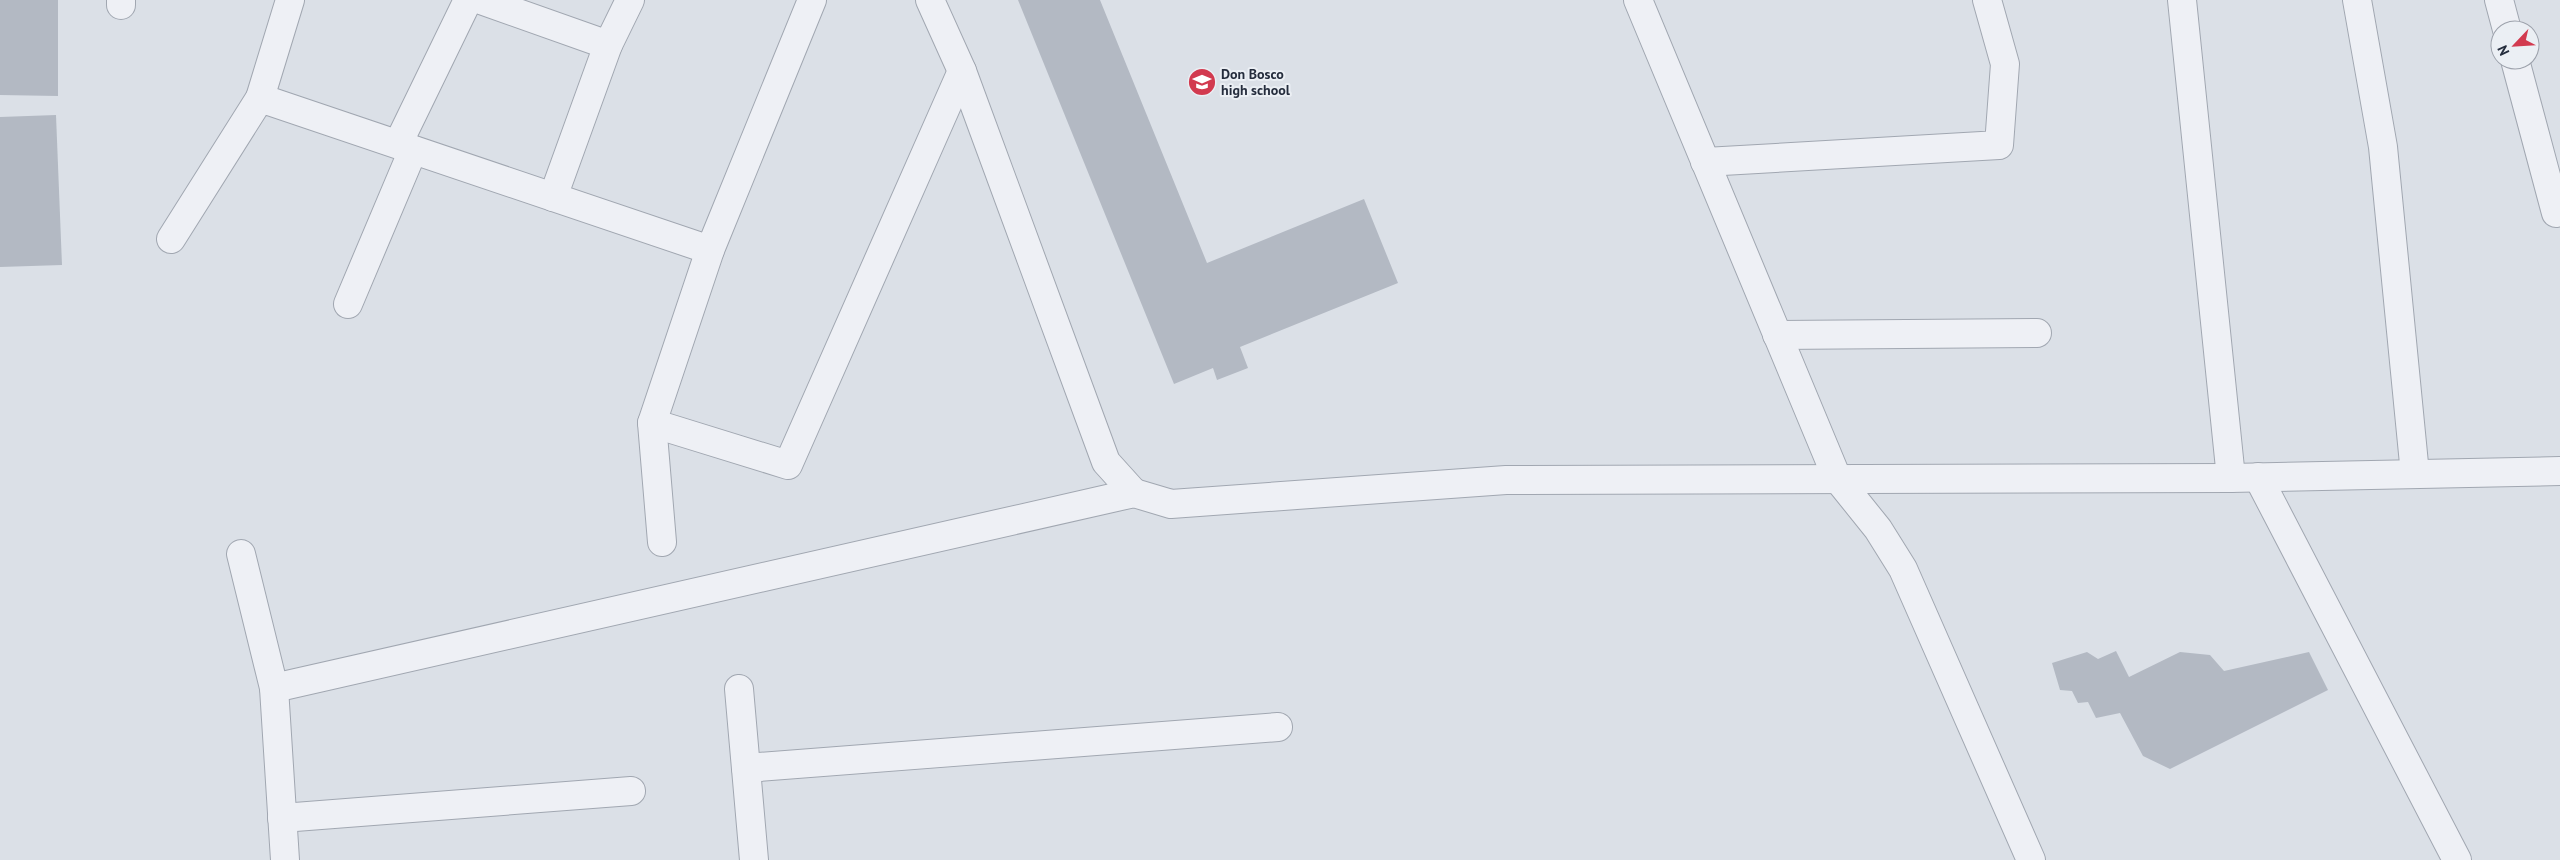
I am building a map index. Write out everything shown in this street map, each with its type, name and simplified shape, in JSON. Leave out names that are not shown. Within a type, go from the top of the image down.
[{"type":"street","points":[[171,239],[260,98],[290,0]]},
{"type":"street","points":[[348,304],[406,147],[468,0]]},
{"type":"street","points":[[481,0],[608,45]]},
{"type":"street","points":[[553,197],[608,45],[630,0]]},
{"type":"street","points":[[662,542],[652,423],[710,250],[812,0]]},
{"type":"street","points":[[930,0],[962,71],[1106,462],[1134,493]]},
{"type":"street","points":[[1638,0],[1837,478],[1878,529],[1903,569],[2031,860]]},
{"type":"street","points":[[1705,162],[1999,146],[2005,64],[1987,0]]},
{"type":"street","points":[[2182,0],[2231,478]]},
{"type":"street","points":[[2357,0],[2383,147],[2415,474]]},
{"type":"street","points":[[2499,0],[2504,20]]},
{"type":"street","points":[[2518,70],[2559,218]]},
{"type":"street","points":[[652,423],[788,465],[962,71]]},
{"type":"street","points":[[260,98],[710,250]]},
{"type":"street","points":[[1776,335],[2037,332]]},
{"type":"street","points":[[274,688],[1134,493],[1171,504],[1506,480],[2231,478],[2560,471]]},
{"type":"street","points":[[2258,477],[2456,860]]},
{"type":"street","points":[[241,554],[274,688],[284,860]]},
{"type":"street","points":[[739,689],[754,860]]},
{"type":"street","points":[[746,768],[1278,727]]},
{"type":"street","points":[[282,818],[631,791]]},
{"type":"building","points":[[0,0],[58,0],[58,96],[0,95]]},
{"type":"building","points":[[1018,0],[1100,0],[1207,263],[1364,199],[1398,283],[1240,347],[1248,368],[1217,380],[1213,368],[1174,384]]},
{"type":"building","points":[[56,115],[62,265],[0,267],[0,117]]},
{"type":"building","points":[[2116,651],[2129,677],[2180,652],[2210,655],[2224,671],[2309,652],[2328,690],[2170,769],[2143,756],[2120,713],[2096,718],[2088,702],[2078,703],[2072,691],[2060,690],[2052,663],[2087,652],[2098,659]]},
{"type":"place","name":"Don Bosco high school","points":[[1202,82]]}]
